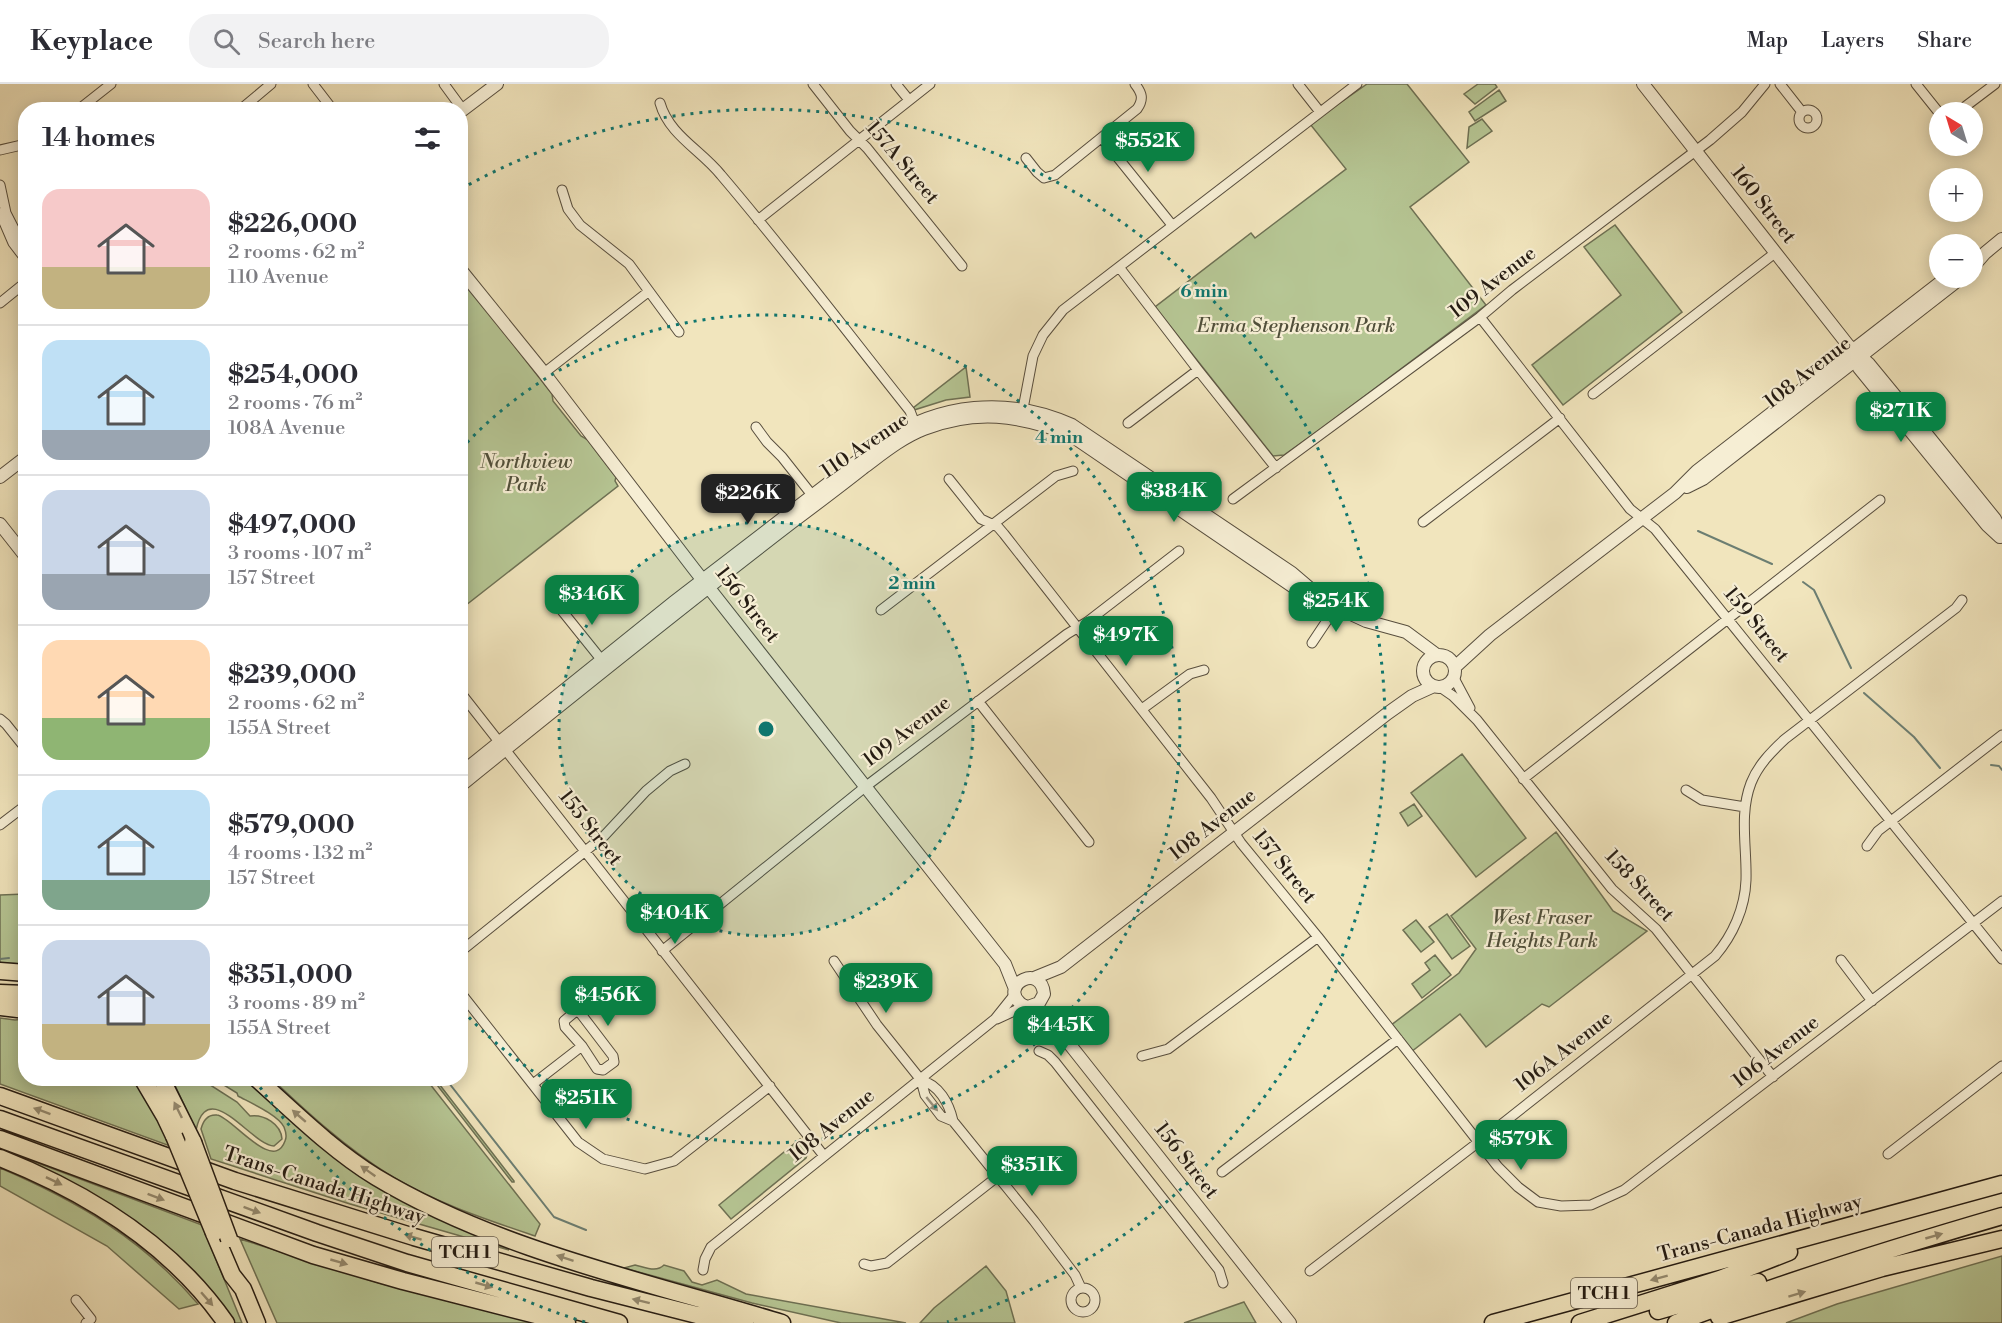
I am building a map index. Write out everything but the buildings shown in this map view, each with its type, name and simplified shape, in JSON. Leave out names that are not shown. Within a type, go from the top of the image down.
[{"type":"highway","points":[[0,971],[18,972]]},
{"type":"highway","points":[[0,993],[18,994]]},
{"type":"highway","points":[[0,1007],[18,1009]]},
{"type":"highway","points":[[147,1086],[165,1117],[222,1236],[242,1272],[243,1289],[257,1323]]},
{"type":"highway","points":[[165,1086],[193,1142],[222,1236]]},
{"type":"highway","points":[[265,1086],[342,1153],[374,1176],[447,1213],[520,1243],[782,1323]]},
{"type":"highway","name":"Trans-Canada Highway","points":[[0,1096],[235,1181],[414,1237],[591,1288],[698,1315],[746,1323]]},
{"type":"highway","name":"TCH 1","points":[[0,1119],[407,1263],[619,1323]]},
{"type":"highway","points":[[0,1139],[313,1255],[403,1281],[567,1323]]},
{"type":"highway","points":[[0,1158],[48,1178],[114,1215],[178,1268],[226,1323]]},
{"type":"highway","points":[[1928,1205],[2002,1171]]},
{"type":"highway","name":"Trans-Canada Highway","points":[[1493,1323],[2002,1184]]},
{"type":"highway","points":[[1617,1323],[1724,1291],[1878,1252],[2002,1216]]},
{"type":"highway","points":[[1580,1323],[1720,1279],[1868,1222]]},
{"type":"highway","points":[[1701,1323],[1882,1268],[2002,1239]]},
{"type":"highway","points":[[1676,1323],[1727,1303],[1878,1252]]},
{"type":"highway","points":[[698,1315],[726,1323]]},
{"type":"street","points":[[88,102],[111,84]]},
{"type":"street","points":[[250,102],[271,84]]},
{"type":"street","points":[[313,84],[327,102]]},
{"type":"street","points":[[444,84],[456,102]]},
{"type":"street","points":[[468,106],[497,84]]},
{"type":"street","name":"157A Street","points":[[813,84],[962,266]]},
{"type":"street","points":[[896,84],[909,100]]},
{"type":"street","points":[[758,220],[930,84]]},
{"type":"street","points":[[1026,158],[1036,172],[1044,178],[1055,176],[1137,109],[1141,103],[1142,93],[1135,84]]},
{"type":"street","points":[[1298,84],[1320,112]]},
{"type":"street","points":[[1357,84],[1062,310],[1043,335],[1033,356],[1021,414],[1057,419],[1090,435],[1292,573],[1332,606],[1366,621],[1395,628],[1410,634],[1442,656],[1454,672],[1448,684],[1437,686],[1427,681],[1418,650],[1395,628]]},
{"type":"street","name":"160 Street","points":[[1643,84],[1857,356],[1869,364],[1995,519],[2002,536]]},
{"type":"street","name":"109 Avenue","points":[[1233,500],[1696,152],[1742,112],[1765,84]]},
{"type":"street","points":[[1780,84],[1802,112]]},
{"type":"street","points":[[1916,84],[1930,102]]},
{"type":"street","points":[[1971,102],[1995,84]]},
{"type":"street","points":[[660,103],[671,126],[719,172],[910,411],[917,427]]},
{"type":"street","points":[[1102,138],[1172,225]]},
{"type":"street","points":[[0,150],[18,146]]},
{"type":"street","points":[[0,185],[6,213],[18,236]]},
{"type":"street","points":[[562,190],[568,209],[580,225],[623,258],[679,332]]},
{"type":"street","points":[[0,213],[12,243],[18,250]]},
{"type":"street","points":[[1983,252],[2002,239]]},
{"type":"street","points":[[1593,394],[1775,253]]},
{"type":"street","points":[[1119,267],[1276,468]]},
{"type":"street","name":"156 Street","points":[[468,280],[544,373],[705,583],[1005,964],[1015,991]]},
{"type":"street","points":[[0,303],[18,288]]},
{"type":"street","name":"108 Avenue","points":[[1857,356],[1935,288]]},
{"type":"street","name":"108 Avenue","points":[[1454,672],[1490,635],[1675,494],[1697,471],[1947,288]]},
{"type":"street","points":[[544,373],[648,292]]},
{"type":"street","name":"159 Street","points":[[1480,316],[1630,509],[1655,529],[2002,958]]},
{"type":"street","name":"160 Street","points":[[1857,356],[1859,368],[1987,525],[2002,536]]},
{"type":"street","points":[[1128,423],[1198,370]]},
{"type":"street","name":"110 Avenue","points":[[468,779],[503,746],[812,495],[882,442],[940,414],[973,407],[998,407],[1021,414]]},
{"type":"street","points":[[1423,522],[1560,418]]},
{"type":"street","points":[[756,427],[812,495],[810,502],[775,530],[774,536]]},
{"type":"street","name":"110 Avenue","points":[[705,583],[774,536],[917,427]]},
{"type":"street","points":[[1918,439],[1927,442],[1953,474],[1967,484]]},
{"type":"street","points":[[0,477],[18,463]]},
{"type":"street","points":[[881,610],[1056,476],[1073,471]]},
{"type":"street","name":"157 Street","points":[[949,479],[981,519],[1004,534],[1211,798],[1234,833],[1279,891],[1318,937],[1478,1142],[1518,1187],[1538,1202],[1561,1206]]},
{"type":"street","points":[[1523,778],[1880,500]]},
{"type":"street","points":[[0,524],[18,547]]},
{"type":"street","name":"109 Avenue","points":[[662,951],[865,787],[1179,551]]},
{"type":"street","name":"106A Avenue","points":[[1310,1271],[1478,1142],[1719,951],[1728,939],[1741,912],[1746,880],[1745,807],[1751,783],[1767,757],[1785,739],[1956,608],[1962,600]]},
{"type":"street","points":[[555,602],[604,664]]},
{"type":"street","points":[[1312,643],[1332,606]]},
{"type":"street","name":"108 Avenue","points":[[1442,656],[1460,651],[1490,635]]},
{"type":"street","points":[[1424,669],[1429,658],[1442,656]]},
{"type":"street","name":"108 Avenue","points":[[1388,714],[1409,692],[1424,669]]},
{"type":"street","points":[[1142,709],[1183,678],[1204,670]]},
{"type":"street","name":"158 Street","points":[[1454,672],[1477,720]]},
{"type":"street","name":"108 Avenue","points":[[1043,993],[1061,967],[1412,696],[1437,686]]},
{"type":"street","name":"158 Street","points":[[1437,686],[1453,696],[1477,720],[1612,889],[1656,929],[1773,1077]]},
{"type":"street","points":[[978,701],[1089,842]]},
{"type":"street","name":"155 Street","points":[[468,702],[824,1156]]},
{"type":"street","points":[[0,719],[18,739]]},
{"type":"street","points":[[1867,846],[1878,831],[2002,735]]},
{"type":"street","name":"110 Avenue","points":[[468,769],[503,746]]},
{"type":"street","points":[[468,946],[610,830],[640,796],[670,771],[685,764]]},
{"type":"street","points":[[1686,790],[1702,800],[1745,807]]},
{"type":"street","points":[[0,825],[18,811]]},
{"type":"street","name":"106 Avenue","points":[[1561,1206],[1592,1205],[1624,1190],[2002,901]]},
{"type":"street","points":[[1142,1056],[1168,1049],[1318,937]]},
{"type":"street","points":[[1840,960],[1872,1001]]},
{"type":"street","points":[[834,961],[878,1025],[921,1080],[936,1087],[950,1107],[953,1121],[1034,1221],[1075,1275],[1081,1288]]},
{"type":"street","name":"156 Street","points":[[1005,964],[1030,978]]},
{"type":"street","name":"108 Avenue","points":[[1030,978],[1061,967]]},
{"type":"street","points":[[1030,978],[1042,984],[1043,993],[1036,1005],[1027,1006],[1019,1002],[1015,991],[1020,981],[1030,978]]},
{"type":"street","name":"108 Avenue","points":[[995,1020],[1015,991]]},
{"type":"street","name":"156 Street","points":[[1043,993],[1052,1022]]},
{"type":"street","points":[[468,1002],[578,1142],[603,1159],[645,1169],[674,1161],[770,1086]]},
{"type":"street","name":"108 Avenue","points":[[703,1269],[711,1247],[995,1020],[1027,1006]]},
{"type":"street","name":"156 Street","points":[[1027,1006],[1052,1022],[1290,1323]]},
{"type":"street","points":[[576,1011],[581,1014],[613,1056],[614,1062],[603,1070],[597,1069],[582,1046],[565,1027],[564,1021],[576,1011]]},
{"type":"street","points":[[1222,1172],[1398,1039]]},
{"type":"street","points":[[533,1084],[582,1046]]},
{"type":"street","points":[[1039,1051],[1055,1062],[1219,1270],[1223,1283]]},
{"type":"street","points":[[1888,1154],[2002,1066]]},
{"type":"street","points":[[864,1264],[871,1266],[887,1263],[997,1177]]},
{"type":"street","points":[[76,1300],[91,1319],[86,1323]]},
{"type":"green space","name":"Erma Stephenson Park","points":[[1367,84],[1407,84],[1469,162],[1410,207],[1486,305],[1284,455],[1273,456],[1155,307],[1251,233],[1255,238],[1346,169],[1310,124]]},
{"type":"green space","points":[[1478,84],[1495,84],[1497,87],[1475,104],[1464,94]]},
{"type":"green space","points":[[1499,90],[1506,101],[1475,121],[1469,112]]},
{"type":"green space","points":[[1482,119],[1492,131],[1467,148],[1469,127]]},
{"type":"green space","points":[[1615,225],[1682,312],[1563,405],[1532,365],[1621,295],[1584,247]]},
{"type":"green space","name":"Northview Park","points":[[468,288],[552,394],[553,401],[581,436],[588,440],[616,477],[615,481],[618,486],[468,604]]},
{"type":"green space","points":[[966,367],[970,397],[946,400],[914,410],[913,408]]},
{"type":"green space","points":[[1462,754],[1526,838],[1476,877],[1411,793]]},
{"type":"green space","points":[[1414,804],[1422,816],[1408,826],[1400,813]]},
{"type":"green space","name":"West Fraser Heights Park","points":[[1556,832],[1613,911],[1647,931],[1549,1007],[1542,1004],[1486,1047],[1460,1014],[1411,1052],[1390,1026],[1459,973],[1476,949],[1451,916]]},
{"type":"green space","points":[[18,894],[18,964],[0,963],[0,895]]},
{"type":"green space","points":[[1447,914],[1470,946],[1452,959],[1429,927]]},
{"type":"green space","points":[[1416,920],[1434,942],[1421,952],[1403,930]]},
{"type":"green space","points":[[1435,955],[1451,975],[1422,998],[1412,984],[1430,970],[1425,963]]},
{"type":"green space","points":[[0,1018],[18,1020],[18,1086],[140,1086],[170,1146],[0,1084]]},
{"type":"green space","points":[[175,1086],[212,1086],[237,1102],[250,1116],[271,1121],[279,1129],[282,1139],[274,1146],[265,1143],[231,1117],[210,1109],[202,1115],[196,1130]]},
{"type":"green space","points":[[226,1086],[252,1086],[294,1123],[480,1237],[509,1250],[350,1204],[211,1159],[201,1129],[204,1121],[211,1116],[217,1115],[223,1118],[262,1148],[271,1151],[279,1149],[285,1141],[284,1127],[276,1118],[238,1096]]},
{"type":"green space","points":[[280,1086],[432,1086],[540,1224],[535,1236],[478,1216],[405,1184],[372,1164],[313,1117]]},
{"type":"green space","points":[[438,1086],[441,1086],[514,1181],[512,1182]]},
{"type":"green space","points":[[800,1139],[809,1149],[806,1158],[731,1219],[719,1205]]},
{"type":"green space","points":[[14,1154],[202,1225],[242,1323],[235,1323],[221,1305],[108,1203]]},
{"type":"green space","points":[[0,1168],[56,1194],[107,1224],[155,1260],[198,1304],[179,1309],[107,1246],[0,1186]]},
{"type":"green space","points":[[240,1239],[379,1283],[536,1323],[277,1323]]},
{"type":"green space","points":[[2002,1256],[2002,1323],[1786,1323],[1837,1304]]},
{"type":"green space","points":[[635,1265],[658,1269],[664,1265],[684,1271],[692,1282],[702,1285],[717,1280],[746,1294],[906,1323],[841,1323],[752,1303],[624,1268]]},
{"type":"green space","points":[[986,1266],[1006,1291],[1015,1323],[920,1323],[934,1308]]},
{"type":"green space","points":[[1244,1302],[1256,1323],[1184,1323]]},
{"type":"waterway","points":[[1698,531],[1772,564]]},
{"type":"waterway","points":[[1803,582],[1814,590],[1851,668]]},
{"type":"waterway","points":[[1864,693],[1914,737],[1940,768]]},
{"type":"waterway","points":[[1991,765],[1999,766],[2002,770]]},
{"type":"waterway","points":[[0,959],[9,958]]},
{"type":"waterway","points":[[451,1086],[554,1217],[586,1230]]}]
